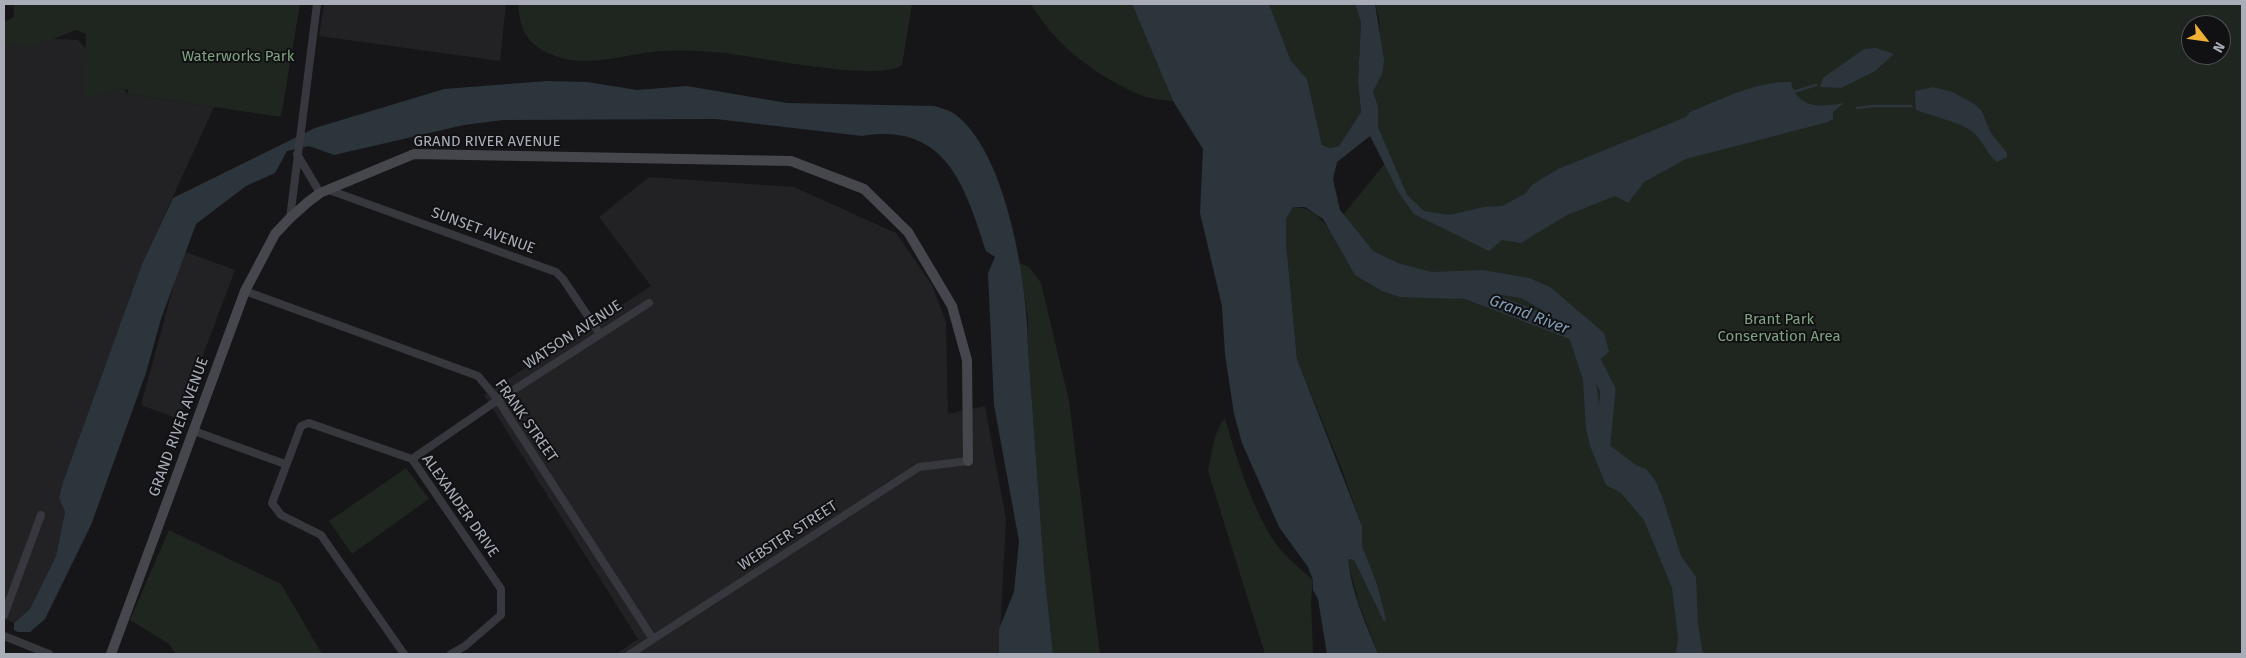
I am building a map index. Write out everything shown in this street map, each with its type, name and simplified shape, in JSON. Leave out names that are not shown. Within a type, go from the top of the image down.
[{"type":"street","points":[[290,218],[317,4]]},
{"type":"street","points":[[297,154],[324,192]]},
{"type":"street","name":"GRAND RIVER AVENUE","points":[[111,654],[245,291],[276,234],[290,218],[324,192],[414,154],[790,161],[864,189],[908,232],[952,306],[967,360],[968,461]]},
{"type":"street","name":"SUNSET AVENUE","points":[[324,192],[556,272],[563,278],[600,334]]},
{"type":"street","name":"FRANK STREET","points":[[245,291],[478,376],[498,400],[653,639]]},
{"type":"street","name":"WATSON AVENUE","points":[[412,459],[498,400],[649,303]]},
{"type":"street","name":"ALEXANDER DRIVE","points":[[404,654],[321,535],[281,515],[272,503],[285,464],[301,426],[309,423],[412,459],[501,589],[501,615],[465,646],[451,654]]},
{"type":"street","points":[[194,432],[285,464]]},
{"type":"street","name":"WEBSTER STREET","points":[[630,654],[920,467],[968,461]]},
{"type":"street","points":[[4,615],[41,515]]},
{"type":"street","points":[[4,636],[49,654]]},
{"type":"street","points":[[465,646],[471,654]]},
{"type":"shaded area","points":[[324,4],[506,4],[500,61],[319,36]]},
{"type":"shaded area","points":[[1132,4],[1269,4],[1291,61],[1307,79],[1322,145],[1330,148],[1339,146],[1361,112],[1358,81],[1361,23],[1355,4],[1375,4],[1384,60],[1382,74],[1373,92],[1378,106],[1378,127],[1407,195],[1424,211],[1449,215],[1484,207],[1502,206],[1525,194],[1532,185],[1558,169],[1686,117],[1690,112],[1765,84],[1791,82],[1799,98],[1812,104],[1844,103],[1833,112],[1833,119],[1828,122],[1686,159],[1644,182],[1628,203],[1615,196],[1567,215],[1521,243],[1502,240],[1489,251],[1414,214],[1399,193],[1370,136],[1337,162],[1333,179],[1340,210],[1373,251],[1398,263],[1431,272],[1483,270],[1529,278],[1550,287],[1604,333],[1609,352],[1594,364],[1602,430],[1608,444],[1636,465],[1646,469],[1655,480],[1681,556],[1696,577],[1698,625],[1703,654],[1676,654],[1678,638],[1672,588],[1644,520],[1621,493],[1606,485],[1590,446],[1586,429],[1583,380],[1566,328],[1539,308],[1521,298],[1502,295],[1457,299],[1400,297],[1382,291],[1355,275],[1323,219],[1305,207],[1293,207],[1286,219],[1286,242],[1297,359],[1362,526],[1362,546],[1376,581],[1386,619],[1384,622],[1354,560],[1348,559],[1352,584],[1378,654],[1327,654],[1318,599],[1313,590],[1313,580],[1308,567],[1279,527],[1242,443],[1234,414],[1225,354],[1222,306],[1200,213],[1203,149],[1173,101]]},
{"type":"shaded area","points":[[4,36],[78,40],[128,94],[214,107],[142,264],[62,485],[59,498],[65,512],[56,556],[30,609],[14,623],[4,619]]},
{"type":"shaded area","points":[[1876,48],[1894,54],[1875,71],[1841,88],[1820,87],[1823,78],[1864,49]]},
{"type":"shaded area","points":[[547,81],[587,82],[637,90],[687,86],[787,103],[934,106],[954,113],[974,134],[989,159],[1001,190],[1019,257],[1027,322],[1044,568],[1053,654],[999,654],[999,629],[1014,592],[1019,541],[994,405],[988,273],[995,257],[986,251],[969,203],[959,182],[947,163],[932,149],[913,139],[890,134],[862,136],[716,119],[503,120],[464,125],[334,155],[309,146],[287,151],[275,173],[246,186],[196,224],[161,319],[146,373],[91,525],[45,619],[30,632],[14,630],[14,623],[30,609],[56,556],[65,512],[59,498],[62,485],[142,264],[173,198],[315,128],[444,89]]},
{"type":"shaded area","points":[[1933,87],[1953,92],[1981,110],[1991,133],[2007,153],[2007,157],[1997,162],[1978,137],[1970,130],[1956,123],[1916,110],[1915,91]]},
{"type":"shaded area","points":[[649,177],[794,187],[896,233],[932,285],[946,322],[948,414],[985,406],[1006,519],[999,654],[616,654],[638,639],[484,395],[651,286],[599,217]]},
{"type":"shaded area","points":[[183,251],[235,270],[179,419],[141,405]]},
{"type":"green space","name":"Waterworks Park","points":[[14,4],[300,4],[281,117],[128,94],[128,89],[90,95],[84,101],[86,34],[76,30],[36,46],[4,44],[4,22],[14,17]]},
{"type":"green space","points":[[518,4],[912,4],[902,65],[889,70],[869,71],[816,67],[739,55],[694,51],[651,52],[594,61],[565,59],[542,50],[530,40],[520,21]]},
{"type":"green space","points":[[1031,4],[1132,4],[1173,101],[1143,96],[1126,89],[1094,70],[1079,59],[1052,33]]},
{"type":"green space","points":[[1269,4],[1355,4],[1361,23],[1358,81],[1361,112],[1339,146],[1330,148],[1322,145],[1307,79],[1291,61]]},
{"type":"green space","name":"Brant Park Conservation Area","points":[[1375,4],[2242,4],[2242,654],[1378,654],[1359,604],[1347,559],[1354,560],[1384,622],[1376,581],[1362,546],[1362,526],[1342,470],[1297,359],[1286,242],[1286,219],[1293,207],[1299,207],[1319,217],[1330,231],[1390,157],[1378,127],[1378,106],[1373,92],[1382,74],[1379,18]]},
{"type":"green space","points":[[1019,263],[1029,267],[1041,283],[1069,401],[1100,654],[1053,654],[1044,568],[1028,348],[1028,317]]},
{"type":"green space","points":[[1225,418],[1245,480],[1264,525],[1281,550],[1313,580],[1311,603],[1313,654],[1265,654],[1208,471],[1215,436]]},
{"type":"green space","points":[[406,468],[429,499],[352,554],[329,521]]},
{"type":"green space","points":[[169,530],[281,584],[322,654],[176,654],[169,644],[130,620]]},
{"type":"waterway","points":[[1793,92],[1816,85]]},
{"type":"waterway","points":[[1857,108],[1911,106]]},
{"type":"waterway","name":"Grand River","points":[[1460,289],[1580,335],[1608,390],[1602,453]]}]
